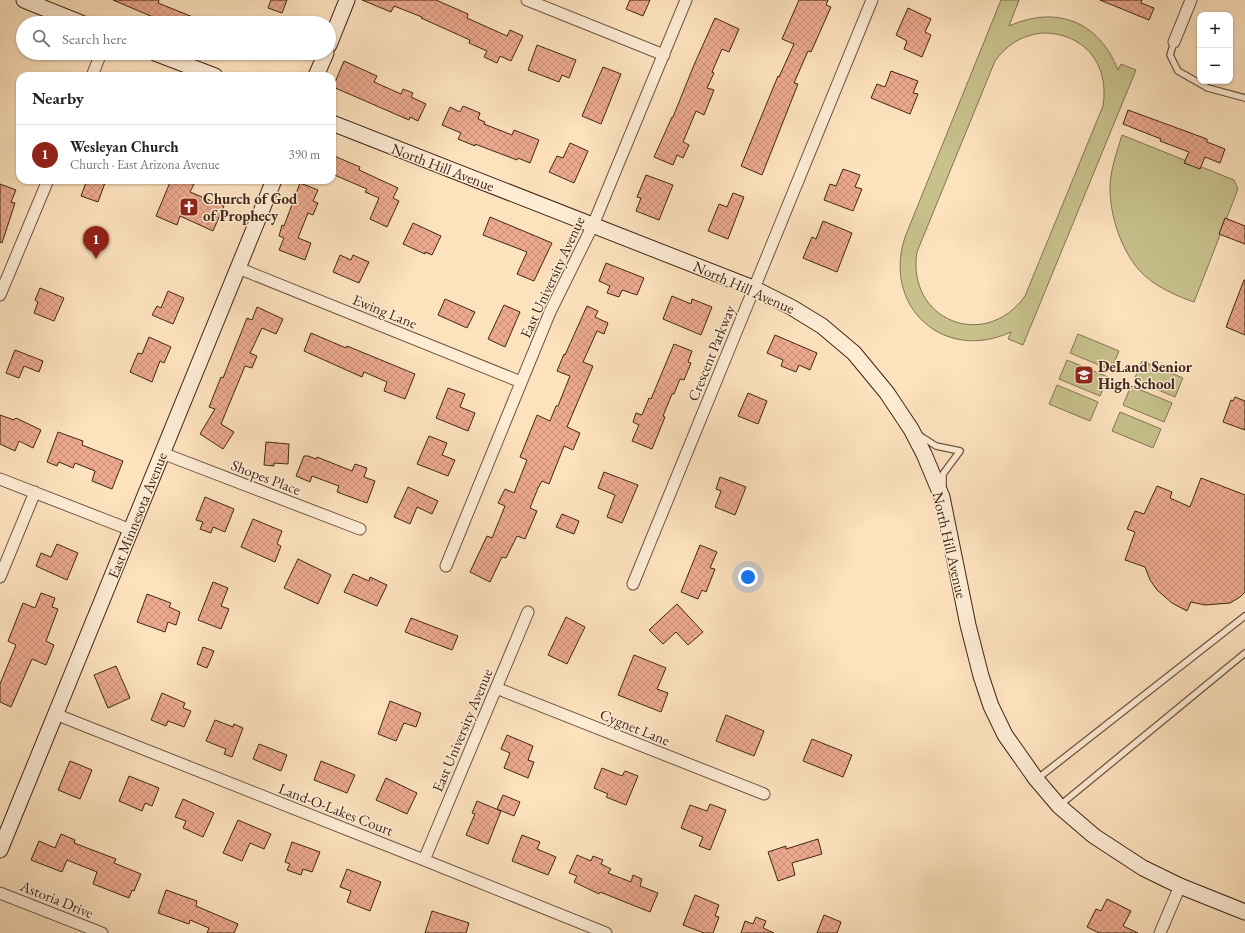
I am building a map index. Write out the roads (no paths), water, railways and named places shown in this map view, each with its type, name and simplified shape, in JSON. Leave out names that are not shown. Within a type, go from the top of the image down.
[{"type":"street","points":[[24,0],[64,16]]},
{"type":"street","points":[[336,28],[347,0]]},
{"type":"street","points":[[527,0],[664,55]]},
{"type":"street","name":"East University Avenue","points":[[446,566],[550,312],[593,225],[686,0]]},
{"type":"street","name":"Crescent Parkway","points":[[633,584],[872,0]]},
{"type":"street","points":[[1174,42],[1191,0]]},
{"type":"street","points":[[94,72],[98,60]]},
{"type":"street","points":[[173,60],[205,72]]},
{"type":"street","points":[[318,72],[323,60]]},
{"type":"street","name":"North Hill Avenue","points":[[336,125],[753,288],[791,306],[822,326],[854,353],[887,393],[911,429],[924,454],[942,497],[968,625],[981,676],[991,706],[1005,735],[1036,779],[1059,806],[1094,836],[1143,868],[1180,886],[1245,912]]},
{"type":"street","points":[[0,295],[46,184]]},
{"type":"street","name":"East Minnesota Avenue","points":[[0,850],[272,184]]},
{"type":"street","name":"Ewing Lane","points":[[238,268],[521,382]]},
{"type":"street","name":"Shopes Place","points":[[162,453],[360,529]]},
{"type":"street","points":[[0,479],[131,530]]},
{"type":"street","points":[[0,577],[34,492]]},
{"type":"street","name":"East University Avenue","points":[[424,860],[528,612]]},
{"type":"street","name":"Cygnet Lane","points":[[496,688],[764,794]]},
{"type":"street","name":"Land-O-Lakes Court","points":[[56,714],[606,933]]},
{"type":"street","points":[[1160,933],[1180,886]]},
{"type":"street","name":"Astoria Drive","points":[[0,892],[102,933]]},
{"type":"lane","points":[[1174,42],[1170,55],[1178,71],[1208,88],[1245,98]]},
{"type":"lane","points":[[911,429],[936,446],[960,451],[943,474],[942,497]]},
{"type":"lane","points":[[1036,779],[1245,616]]},
{"type":"lane","points":[[1059,806],[1245,653]]},
{"type":"place","name":"Church of God of Prophecy","points":[[189,207]]},
{"type":"place","name":"Wesleyan Church","points":[[96,259]]},
{"type":"place","name":"DeLand Senior High School","points":[[1084,375]]}]
